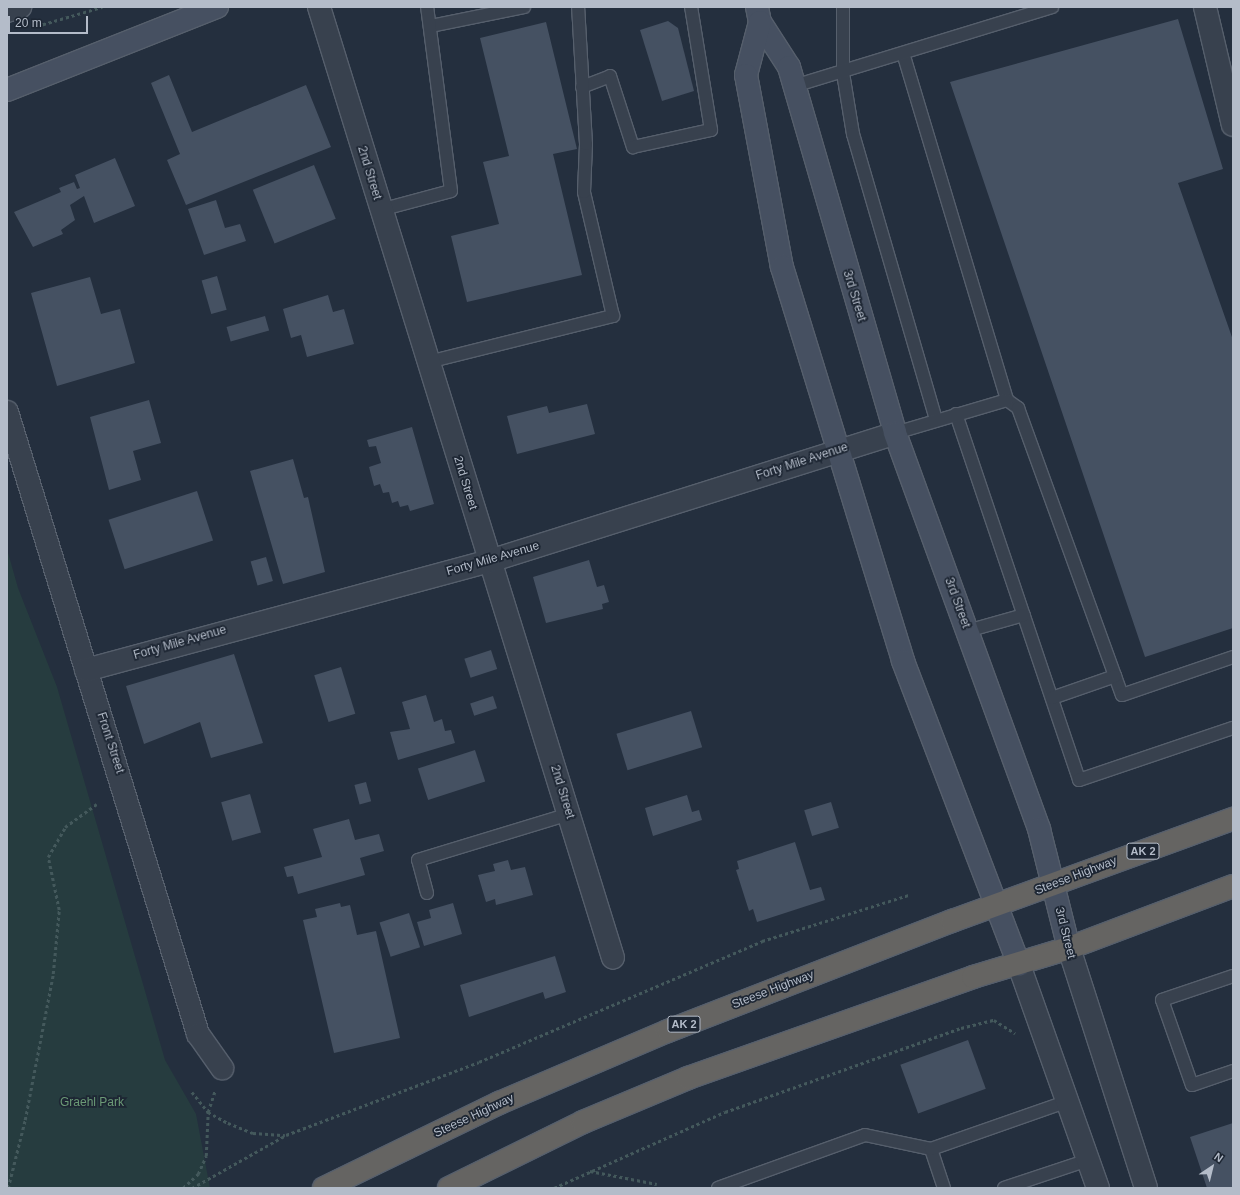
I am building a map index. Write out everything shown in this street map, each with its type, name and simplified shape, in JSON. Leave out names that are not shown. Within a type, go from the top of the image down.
[{"type":"highway","name":"Steese Highway","points":[[324,1188],[499,1103],[668,1031],[952,921],[998,906],[1233,819]]},
{"type":"highway","points":[[449,1188],[583,1122],[688,1078],[973,977],[1018,965],[1069,948],[1233,886]]},
{"type":"main road","points":[[7,90],[217,7]]},
{"type":"main road","name":"3rd Street","points":[[759,14],[789,67],[895,432],[1039,829],[1069,948]]},
{"type":"main road","name":"3rd Street","points":[[759,14],[746,75],[782,267],[840,450],[903,661],[975,856],[998,906],[1018,965]]},
{"type":"street","points":[[7,11],[20,7]]},
{"type":"street","name":"2nd Street","points":[[319,7],[380,210],[613,958]]},
{"type":"street","points":[[1205,7],[1233,125]]},
{"type":"street","name":"Front Street","points":[[7,412],[86,670],[144,848],[198,1034],[222,1068]]},
{"type":"street","name":"Forty Mile Avenue","points":[[86,670],[490,561],[895,432]]},
{"type":"street","name":"3rd Street","points":[[1069,948],[1146,1188]]},
{"type":"street","name":"3rd Street","points":[[1018,965],[1098,1188]]},
{"type":"lane","points":[[380,210],[451,191],[431,26],[427,7]]},
{"type":"lane","points":[[431,26],[524,7]]},
{"type":"lane","points":[[428,362],[613,316],[584,192],[582,87],[578,7]]},
{"type":"lane","points":[[582,87],[610,76],[633,146],[711,130],[691,7]]},
{"type":"lane","points":[[843,7],[843,73],[853,134],[936,420]]},
{"type":"lane","points":[[794,86],[843,73],[903,52],[1052,7]]},
{"type":"lane","points":[[903,52],[1007,400],[1018,408],[1122,694],[1233,657]]},
{"type":"lane","points":[[895,432],[1007,400]]},
{"type":"lane","points":[[956,414],[1079,780],[1233,728]]},
{"type":"lane","points":[[967,631],[1024,616]]},
{"type":"lane","points":[[1052,698],[1115,676]]},
{"type":"lane","points":[[426,893],[418,860],[569,814]]},
{"type":"lane","points":[[1233,976],[1162,1000],[1192,1085],[1233,1071]]},
{"type":"lane","points":[[718,1188],[865,1135],[930,1149],[1068,1101]]},
{"type":"lane","points":[[930,1149],[944,1188]]},
{"type":"lane","points":[[1004,1188],[1088,1160]]},
{"type":"path","points":[[29,28],[102,7]]},
{"type":"path","points":[[8,1188],[25,1120],[53,974],[59,910],[48,857],[65,826],[97,804]]},
{"type":"path","points":[[192,1188],[286,1135],[479,1062],[762,941],[909,895]]},
{"type":"path","points":[[554,1188],[725,1112],[987,1020],[1001,1022],[1020,1038]]},
{"type":"path","points":[[183,1188],[198,1174],[206,1156],[208,1112],[222,1068]]},
{"type":"path","points":[[192,1092],[208,1112],[253,1133],[286,1135]]},
{"type":"path","points":[[590,1171],[658,1184]]},
{"type":"green space","name":"Graehl Park","points":[[7,549],[18,588],[57,687],[165,1060],[196,1114],[210,1188],[7,1188]]},
{"type":"building","points":[[1178,19],[1223,169],[1178,183],[1233,340],[1233,628],[1145,657],[950,82]]},
{"type":"building","points":[[668,21],[678,28],[694,91],[662,101],[640,30]]},
{"type":"building","points":[[546,22],[577,149],[553,154],[582,275],[467,302],[451,236],[499,224],[483,162],[509,156],[480,38]]},
{"type":"building","points":[[169,75],[192,132],[306,85],[331,147],[186,205],[167,160],[180,154],[151,83]]},
{"type":"building","points":[[115,158],[135,206],[94,223],[84,196],[70,205],[75,220],[61,230],[63,234],[33,247],[14,212],[61,192],[59,188],[74,182],[77,189],[80,188],[75,175]]},
{"type":"building","points":[[314,165],[336,219],[275,244],[253,190]]},
{"type":"building","points":[[216,200],[225,228],[240,224],[246,241],[204,255],[188,209]]},
{"type":"building","points":[[217,276],[227,310],[211,314],[202,280]]},
{"type":"building","points":[[90,277],[101,314],[120,309],[135,363],[57,386],[31,293]]},
{"type":"building","points":[[328,295],[333,312],[344,309],[354,344],[307,357],[301,335],[291,338],[283,309]]},
{"type":"building","points":[[265,316],[269,330],[231,341],[227,327]]},
{"type":"building","points":[[149,400],[161,443],[133,451],[141,480],[109,490],[90,417]]},
{"type":"building","points":[[587,404],[595,434],[517,454],[507,416],[547,406],[549,413]]},
{"type":"building","points":[[412,427],[434,504],[410,511],[408,505],[400,507],[398,501],[392,503],[389,492],[383,493],[380,484],[374,486],[369,467],[381,463],[376,446],[369,447],[367,440]]},
{"type":"building","points":[[293,459],[304,498],[308,497],[325,572],[283,584],[250,471]]},
{"type":"building","points":[[197,491],[213,540],[125,569],[109,520]]},
{"type":"building","points":[[266,557],[273,581],[258,585],[251,561]]},
{"type":"building","points":[[589,560],[597,587],[604,585],[609,602],[602,604],[603,609],[546,623],[533,577]]},
{"type":"building","points":[[491,650],[497,669],[471,678],[464,659]]},
{"type":"building","points":[[234,654],[263,743],[211,758],[200,722],[144,744],[126,686]]},
{"type":"building","points":[[341,667],[355,714],[329,722],[314,675]]},
{"type":"building","points":[[426,695],[434,722],[442,719],[445,731],[451,730],[455,743],[398,760],[390,732],[410,729],[402,702]]},
{"type":"building","points":[[493,696],[497,708],[474,716],[470,703]]},
{"type":"building","points":[[691,711],[702,747],[628,770],[616,734]]},
{"type":"building","points":[[475,750],[485,781],[428,800],[418,769]]},
{"type":"building","points":[[366,782],[371,801],[360,804],[354,785]]},
{"type":"building","points":[[250,794],[261,832],[232,841],[221,802]]},
{"type":"building","points":[[687,795],[692,812],[699,810],[702,820],[653,836],[645,808]]},
{"type":"building","points":[[831,802],[839,828],[812,836],[804,810]]},
{"type":"building","points":[[349,819],[355,840],[379,834],[384,851],[360,858],[365,875],[298,894],[293,876],[287,877],[284,867],[322,857],[313,829]]},
{"type":"building","points":[[795,842],[810,890],[821,887],[825,900],[757,922],[753,909],[749,911],[736,870],[739,869],[737,861]]},
{"type":"building","points":[[508,860],[511,870],[525,867],[533,895],[496,905],[495,899],[486,902],[478,875],[495,871],[493,864]]},
{"type":"building","points":[[340,903],[341,907],[350,905],[357,935],[376,931],[400,1038],[334,1053],[303,920],[317,917],[315,909]]},
{"type":"building","points":[[453,903],[462,934],[424,946],[417,922],[431,918],[429,910]]},
{"type":"building","points":[[409,913],[420,947],[391,957],[380,923]]},
{"type":"building","points":[[555,956],[566,992],[545,999],[543,992],[469,1017],[460,985]]},
{"type":"building","points":[[968,1040],[986,1089],[918,1113],[900,1065]]},
{"type":"building","points":[[1233,1123],[1233,1188],[1207,1188],[1190,1137]]}]
